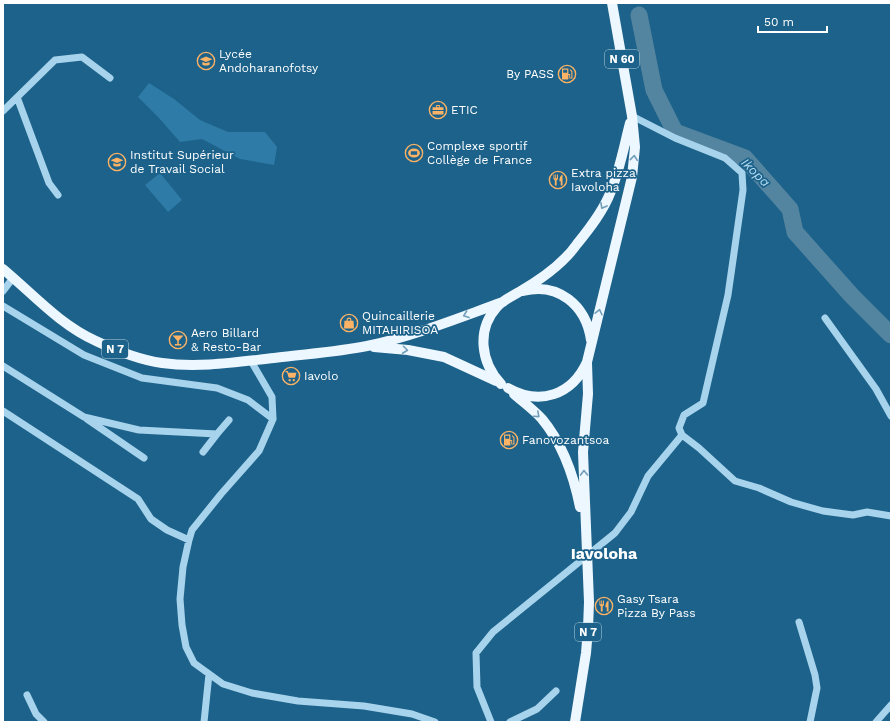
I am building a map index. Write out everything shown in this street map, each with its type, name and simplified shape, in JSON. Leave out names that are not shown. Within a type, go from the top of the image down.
[{"type":"main road","name":"N 60","points":[[612,3],[632,116]]},
{"type":"main road","points":[[585,540],[576,489],[558,444],[542,419],[495,378],[487,363],[483,347],[487,322],[496,308],[561,261],[576,246],[595,220],[611,192],[632,116]]},
{"type":"main road","points":[[366,346],[408,350],[444,357],[505,386],[515,393],[532,397],[558,393],[573,383],[584,370],[587,362],[632,177],[635,147],[632,116]]},
{"type":"main road","name":"N 7","points":[[3,269],[60,319],[95,340],[125,353],[156,362],[184,365],[251,361],[366,346]]},
{"type":"main road","points":[[519,292],[546,290],[563,296],[571,301],[580,311],[587,323],[591,340],[590,350]]},
{"type":"main road","points":[[366,346],[429,328],[503,302]]},
{"type":"main road","points":[[585,540],[583,452],[588,394],[587,362]]},
{"type":"main road","name":"N 7","points":[[575,722],[586,653],[588,629],[587,555],[585,540]]},
{"type":"street","points":[[3,111],[55,60],[82,57],[110,78]]},
{"type":"street","points":[[17,97],[49,183],[58,195]]},
{"type":"street","points":[[632,116],[675,138],[725,158],[742,173],[743,190],[728,295],[708,384],[703,403],[684,415],[679,428],[682,435],[699,448],[735,481],[759,488],[791,502],[823,511],[853,515],[867,512],[891,515]]},
{"type":"street","points":[[3,291],[13,278]]},
{"type":"street","points":[[3,306],[84,355],[142,378],[217,388],[248,400],[273,419]]},
{"type":"street","points":[[825,318],[876,389],[891,416]]},
{"type":"street","points":[[251,361],[272,397],[273,419],[258,451],[192,530],[182,567],[180,598],[186,647],[194,663],[223,684],[252,693],[298,701],[364,706],[412,714],[435,722]]},
{"type":"street","points":[[3,366],[84,417],[144,458]]},
{"type":"street","points":[[3,411],[138,499],[151,519],[167,530],[189,540]]},
{"type":"street","points":[[84,417],[139,430],[217,434]]},
{"type":"street","points":[[203,452],[229,420]]},
{"type":"street","points":[[491,722],[477,686],[476,653],[493,632],[615,533],[631,512],[648,476],[682,435]]},
{"type":"street","points":[[799,622],[818,688],[810,722]]},
{"type":"street","points":[[204,722],[209,674]]},
{"type":"street","points":[[510,722],[537,709],[556,691]]},
{"type":"street","points":[[27,695],[36,714],[44,722]]},
{"type":"street","points":[[876,722],[891,704]]},
{"type":"shaded area","points":[[149,83],[174,99],[200,120],[228,132],[265,132],[277,147],[274,165],[240,159],[202,139],[180,142],[138,97]]},
{"type":"shaded area","points":[[160,173],[182,200],[168,212],[145,185]]},
{"type":"waterway","name":"Ikopa","points":[[639,15],[654,90],[675,132],[745,158],[790,209],[795,232],[852,296],[891,335]]},
{"type":"place","name":"Lycée Andoharanofotsy","points":[[206,61]]},
{"type":"place","name":"By PASS","points":[[567,74]]},
{"type":"place","name":"ETIC","points":[[438,110]]},
{"type":"place","name":"Complexe sportif Collège de France","points":[[414,153]]},
{"type":"place","name":"Institut Supérieur de Travail Social","points":[[117,162]]},
{"type":"place","name":"Extra pizza Iavoloha","points":[[558,180]]},
{"type":"place","name":"Quincaillerie MITAHIRISOA","points":[[349,323]]},
{"type":"place","name":"Aero Billard & Resto-Bar","points":[[178,340]]},
{"type":"place","name":"Iavolo","points":[[291,376]]},
{"type":"place","name":"Fanovozantsoa","points":[[509,440]]},
{"type":"place","name":"Gasy Tsara Pizza By Pass","points":[[604,606]]},
{"type":"district","name":"Iavoloha","points":[[604,553]]}]
